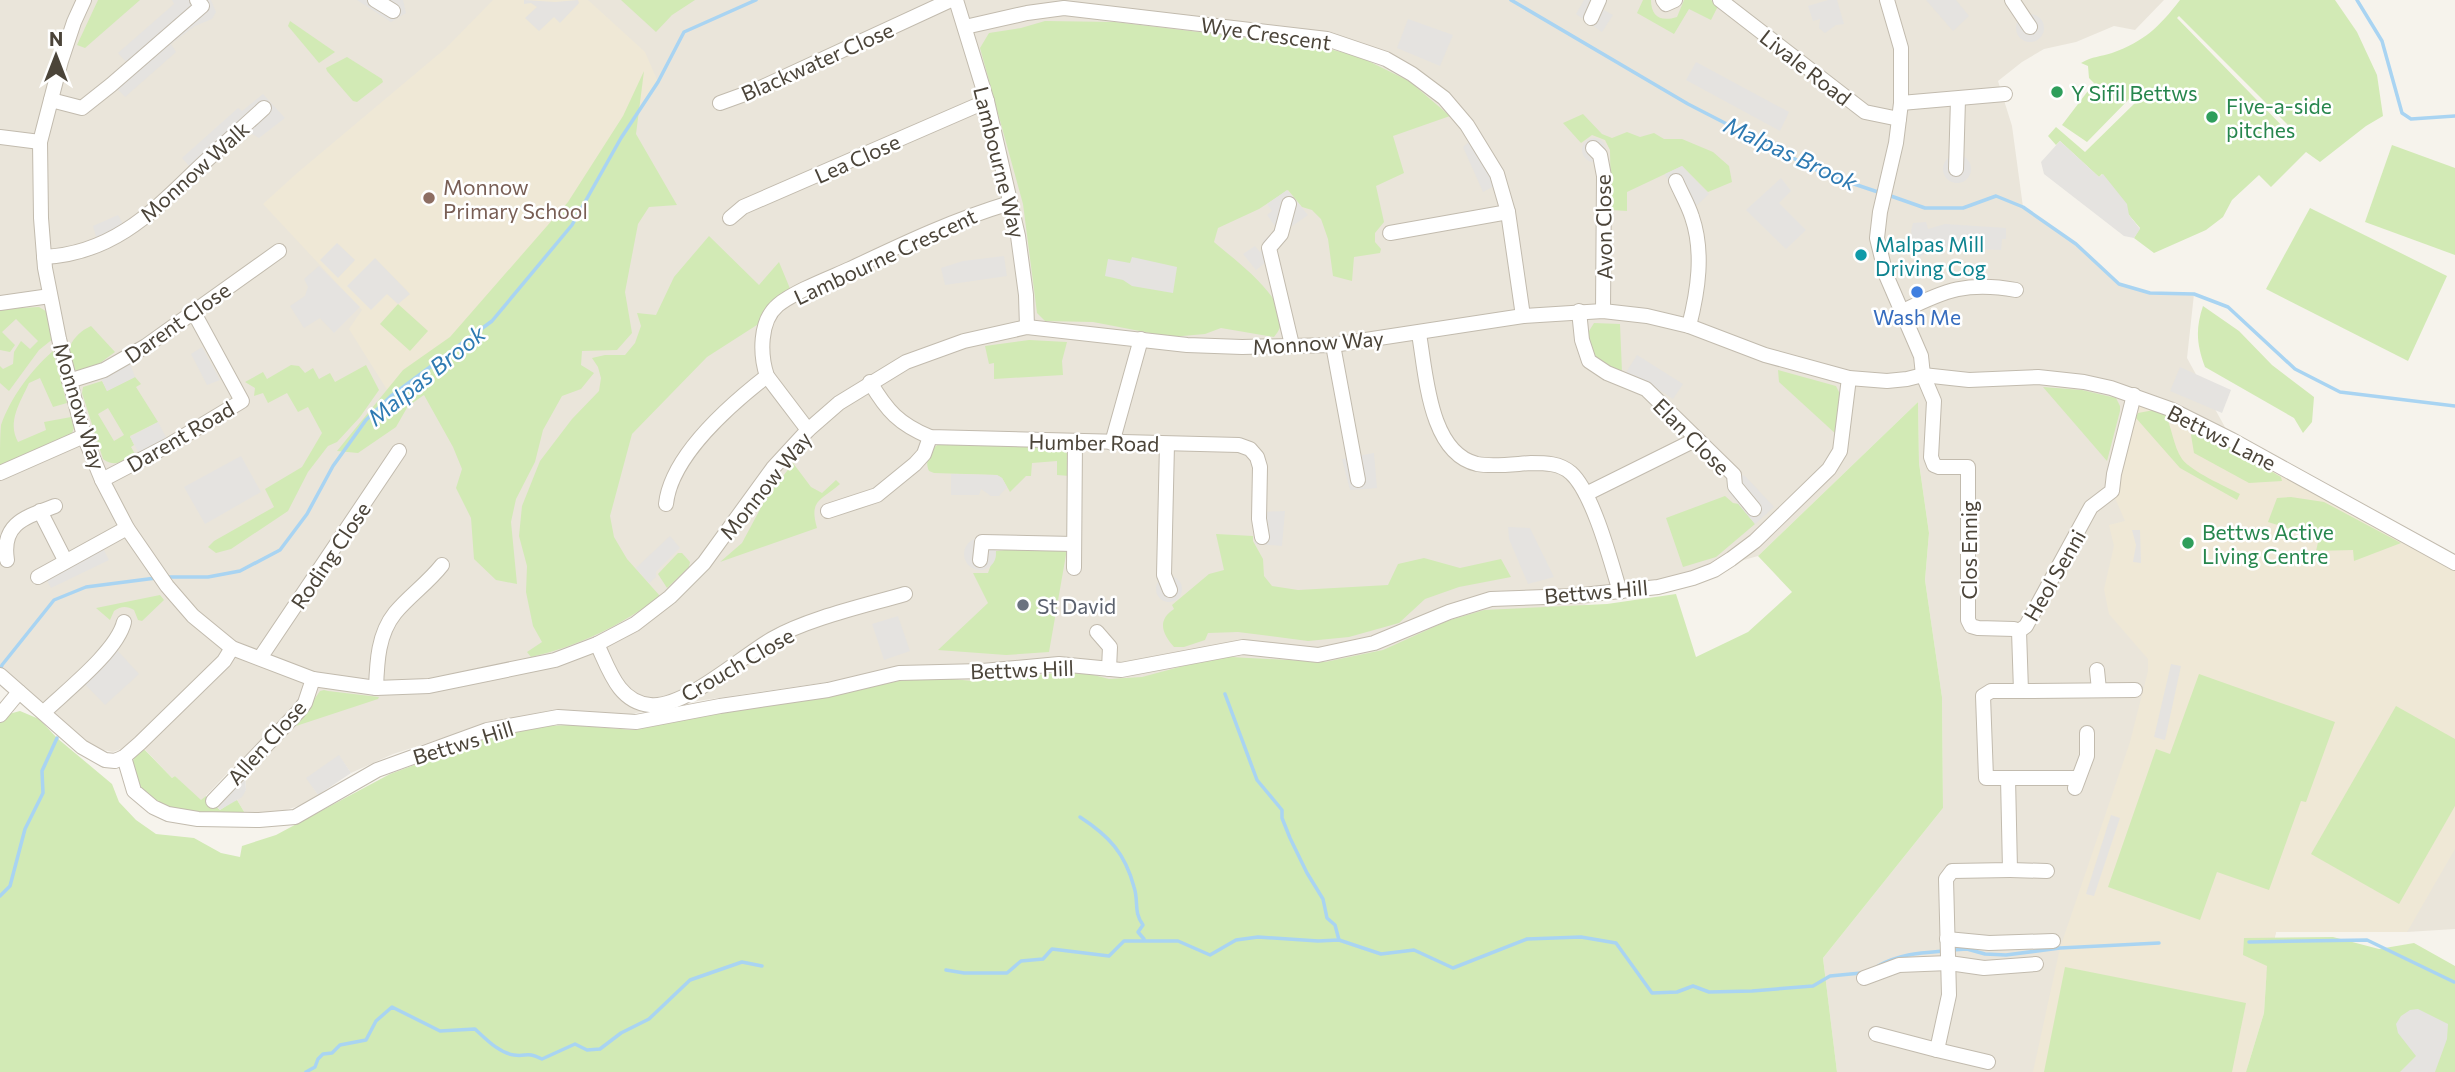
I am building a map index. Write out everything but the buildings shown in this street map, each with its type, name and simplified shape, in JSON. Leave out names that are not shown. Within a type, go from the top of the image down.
[{"type":"street","name":"Monnow Way","points":[[84,0],[74,22],[40,142],[44,257],[50,296],[84,436],[127,528],[153,569],[193,616],[232,648],[313,679],[376,688],[429,686],[555,660],[597,644],[654,611],[698,569],[773,468],[808,430],[839,403],[906,362],[964,341],[1027,327],[1187,345],[1333,345],[1419,334],[1523,316],[1603,311],[1647,316],[1689,326],[1772,357],[1849,378],[1886,381],[1923,375]]},
{"type":"street","points":[[51,100],[82,108],[202,6],[197,0]]},
{"type":"street","points":[[375,0],[393,11]]},
{"type":"street","name":"Lambourne Way","points":[[954,0],[965,27],[987,102],[1022,255],[1027,327]]},
{"type":"street","name":"Blackwater Close","points":[[720,103],[756,90],[954,0]]},
{"type":"street","points":[[1591,18],[1599,0]]},
{"type":"street","points":[[1663,0],[1667,4],[1675,0]]},
{"type":"street","name":"Livale Road","points":[[1720,0],[1864,112],[1899,119]]},
{"type":"street","points":[[1887,0],[1901,48],[1901,103],[1880,212],[1878,249],[1886,275],[1921,356],[1923,375],[1934,401]]},
{"type":"street","points":[[2012,0],[2030,27]]},
{"type":"street","name":"Wye Crescent","points":[[965,27],[1064,8],[1327,39],[1394,64],[1444,98],[1467,125],[1497,174],[1508,212],[1523,316]]},
{"type":"street","points":[[1901,103],[2005,94]]},
{"type":"street","points":[[1956,169],[1958,99]]},
{"type":"street","name":"Lea Close","points":[[730,218],[743,207],[987,102]]},
{"type":"street","name":"Monnow Walk","points":[[44,257],[64,256],[90,249],[147,217],[264,108]]},
{"type":"street","points":[[0,137],[40,142]]},
{"type":"street","name":"Avon Close","points":[[1593,148],[1600,155],[1604,176],[1603,311]]},
{"type":"street","points":[[1676,181],[1693,218],[1699,256],[1698,293],[1689,326]]},
{"type":"street","name":"Lambourne Crescent","points":[[767,376],[762,351],[765,325],[777,306],[949,222],[1010,203]]},
{"type":"street","points":[[1289,204],[1281,234],[1269,248],[1292,345]]},
{"type":"street","points":[[1390,233],[1508,212]]},
{"type":"street","name":"Darent Close","points":[[69,381],[104,370],[146,346],[279,251]]},
{"type":"street","points":[[1903,312],[1934,295],[1962,287],[1995,286],[2016,290]]},
{"type":"street","points":[[0,303],[50,296]]},
{"type":"street","name":"Darent Road","points":[[103,480],[169,445],[242,401],[193,311]]},
{"type":"street","name":"Elan Close","points":[[1579,311],[1582,340],[1589,361],[1607,373],[1646,389],[1734,475],[1735,486],[1754,509]]},
{"type":"street","points":[[1419,334],[1436,422],[1449,446],[1477,464],[1549,463],[1571,472],[1586,494],[1620,592]]},
{"type":"street","points":[[1112,443],[1141,340]]},
{"type":"street","points":[[1333,345],[1358,480]]},
{"type":"street","name":"Bettws Lane","points":[[1923,375],[1969,380],[2038,377],[2084,382],[2134,395],[2170,409],[2232,440],[2455,563]]},
{"type":"street","points":[[666,504],[667,489],[684,458],[747,391],[767,376],[808,430]]},
{"type":"street","name":"Bettws Hill","points":[[124,757],[134,790],[153,807],[168,814],[198,819],[259,820],[295,817],[377,770],[487,730],[558,717],[636,722],[828,690],[899,673],[982,671],[1059,664],[1121,670],[1243,647],[1318,655],[1374,643],[1449,612],[1491,599],[1620,592],[1658,587],[1714,570],[1755,541],[1836,460],[1840,451],[1849,378]]},
{"type":"street","name":"Bettws Lane","points":[[1934,401],[1943,391],[1969,380]]},
{"type":"street","name":"Humber Road","points":[[870,382],[895,418],[930,437],[1239,445],[1250,449],[1257,457],[1260,467],[1259,519],[1262,537]]},
{"type":"street","name":"Heol Senni","points":[[2021,691],[2019,631],[2026,626],[2091,507],[2112,491],[2134,395]]},
{"type":"street","name":"Clos Ennig","points":[[1934,401],[1930,445],[1934,465],[1968,467],[1968,620],[1971,626],[1978,628],[2019,631]]},
{"type":"street","points":[[0,472],[84,436]]},
{"type":"street","points":[[828,511],[877,495],[915,464],[924,454],[930,437]]},
{"type":"street","points":[[1586,494],[1697,439]]},
{"type":"street","points":[[1074,568],[1075,442]]},
{"type":"street","points":[[1167,444],[1164,575],[1170,590]]},
{"type":"street","name":"Roding Close","points":[[260,658],[399,451]]},
{"type":"street","points":[[7,560],[5,547],[8,534],[20,520],[55,506]]},
{"type":"street","points":[[40,511],[65,560]]},
{"type":"street","points":[[38,577],[127,528]]},
{"type":"street","points":[[980,560],[982,542],[1074,544]]},
{"type":"street","points":[[376,688],[378,656],[385,629],[394,614],[442,565]]},
{"type":"street","name":"Crouch Close","points":[[597,644],[617,687],[631,699],[651,706],[670,702],[697,690],[738,660],[787,631],[905,594]]},
{"type":"street","points":[[44,712],[113,645],[124,622]]},
{"type":"street","points":[[1097,632],[1110,647],[1109,669]]},
{"type":"street","points":[[0,715],[9,684],[93,755],[115,761],[141,744],[224,660],[232,648]]},
{"type":"street","points":[[2097,670],[2099,690]]},
{"type":"street","name":"Allen Close","points":[[213,801],[298,712],[305,702],[313,679]]},
{"type":"street","points":[[2087,733],[2087,757],[2076,783],[1986,778],[1983,696],[1991,691],[2135,690]]},
{"type":"street","points":[[2008,778],[2010,870]]},
{"type":"street","points":[[1937,1050],[1949,995],[1946,879],[1952,871],[2047,871]]},
{"type":"street","points":[[1864,978],[1948,950],[1989,943],[2053,941]]},
{"type":"street","points":[[1948,950],[1984,968],[2036,964]]},
{"type":"street","points":[[1877,1034],[1988,1062]]},
{"type":"shaded area","points":[[0,0],[2164,0],[2135,30],[2114,26],[2076,42],[2044,49],[1998,81],[2012,126],[2023,207],[2076,244],[2119,284],[2150,293],[2194,294],[2187,358],[2232,440],[2455,563],[2455,929],[2407,932],[2276,932],[2246,1072],[1837,1072],[1823,958],[1943,808],[1942,697],[1925,580],[1929,533],[1919,463],[1918,402],[1758,556],[1478,635],[1143,709],[841,680],[670,705],[632,714],[572,712],[481,726],[393,754],[351,773],[339,756],[307,778],[318,795],[304,804],[286,810],[246,815],[237,800],[246,790],[245,773],[235,765],[201,801],[175,776],[172,778],[135,739],[124,748],[113,752],[94,748],[0,665]]},
{"type":"shaded area","points":[[172,0],[211,0],[216,12],[212,19],[195,26],[171,44],[176,52],[125,97],[108,79],[127,63],[118,53],[174,4]]},
{"type":"shaded area","points":[[357,0],[403,0],[406,13],[391,22]]},
{"type":"shaded area","name":"Monnow Primary School","points":[[493,0],[588,0],[645,52],[658,82],[621,138],[572,225],[391,396],[349,329],[362,310],[263,204],[446,48]]},
{"type":"shaded area","points":[[524,0],[578,0],[579,3],[560,23],[554,17],[539,31],[525,18],[537,7],[531,3],[524,4]]},
{"type":"shaded area","points":[[1584,0],[1606,0],[1602,9],[1613,15],[1602,32],[1576,14]]},
{"type":"shaded area","points":[[1837,0],[1844,24],[1836,25],[1825,33],[1819,28],[1820,19],[1813,21],[1808,6]]},
{"type":"shaded area","points":[[1926,0],[1956,0],[1969,16],[1953,31]]},
{"type":"shaded area","points":[[2030,14],[2040,18],[2044,28],[2040,38],[2030,42],[2020,38],[2016,28],[2020,18]]},
{"type":"shaded area","points":[[1408,19],[1453,35],[1440,66],[1397,48]]},
{"type":"shaded area","points":[[1696,62],[1789,112],[1780,131],[1686,80]]},
{"type":"shaded area","points":[[263,94],[285,118],[259,138],[250,133],[245,136],[199,177],[182,158],[238,108],[242,111]]},
{"type":"shaded area","points":[[1594,138],[1603,141],[1606,150],[1603,159],[1594,162],[1585,159],[1582,150],[1585,141]]},
{"type":"shaded area","points":[[1473,139],[1496,185],[1483,192],[1463,147]]},
{"type":"shaded area","points":[[2060,141],[2099,177],[2103,174],[2127,204],[2129,215],[2140,229],[2134,238],[2124,236],[2044,174],[2041,162]]},
{"type":"shaded area","points":[[1957,155],[1967,159],[1971,169],[1967,179],[1957,183],[1947,179],[1943,169],[1947,159]]},
{"type":"shaded area","points":[[1682,166],[1709,194],[1696,206],[1682,210],[1665,174]]},
{"type":"shaded area","points":[[1781,178],[1791,191],[1779,203],[1806,230],[1786,249],[1746,210]]},
{"type":"shaded area","points":[[1287,190],[1308,215],[1281,234],[1266,262],[1256,270],[1243,254],[1255,246],[1260,252],[1266,246],[1263,241],[1277,229],[1267,215],[1272,211],[1267,204]]},
{"type":"shaded area","points":[[118,215],[130,236],[100,251],[93,226]]},
{"type":"shaded area","points":[[1926,222],[1928,229],[1945,224],[2006,228],[2006,239],[2002,239],[2001,250],[1930,247],[1930,251],[1919,257],[1914,250],[1911,231],[1913,223]]},
{"type":"shaded area","points":[[337,243],[355,260],[338,278],[320,260]]},
{"type":"shaded area","points":[[1004,256],[1007,276],[945,285],[941,268],[963,261]]},
{"type":"shaded area","points":[[1132,257],[1177,267],[1173,293],[1132,286],[1123,280],[1105,276],[1108,259],[1130,263]]},
{"type":"shaded area","points":[[375,258],[410,294],[398,304],[387,294],[371,310],[347,286]]},
{"type":"shaded area","points":[[319,266],[360,307],[334,333],[320,318],[304,328],[290,306],[305,296],[308,287],[304,279]]},
{"type":"shaded area","points":[[202,347],[220,380],[207,385],[191,354]]},
{"type":"shaded area","points":[[1637,355],[1683,384],[1673,399],[1653,386],[1625,374]]},
{"type":"shaded area","points":[[129,361],[135,377],[107,391],[100,376]]},
{"type":"shaded area","points":[[2180,367],[2231,390],[2222,413],[2170,391]]},
{"type":"shaded area","points":[[2134,395],[2455,563],[2455,849],[2407,932],[2276,932],[2267,966],[2264,1013],[2246,1072],[2033,1072],[2060,948],[2130,742],[2148,671],[2148,659],[2109,614],[2104,589],[2114,546],[2109,525],[2125,521],[2112,491]]},
{"type":"shaded area","points":[[158,422],[167,439],[140,455],[130,437]]},
{"type":"shaded area","points":[[1374,453],[1377,488],[1350,490],[1342,459]]},
{"type":"shaded area","points":[[241,456],[261,492],[205,524],[184,487]]},
{"type":"shaded area","points":[[951,474],[997,475],[1007,487],[999,496],[991,496],[981,489],[979,495],[951,495]]},
{"type":"shaded area","points":[[1739,474],[1745,476],[1774,507],[1755,524],[1729,493],[1729,479]]},
{"type":"shaded area","points":[[1285,511],[1282,546],[1255,544],[1252,512]]},
{"type":"shaded area","points":[[1508,527],[1530,528],[1554,577],[1528,584],[1509,539]]},
{"type":"shaded area","points":[[2132,530],[2140,530],[2141,563],[2133,562],[2136,545]]},
{"type":"shaded area","points":[[670,536],[680,548],[649,583],[636,568]]},
{"type":"shaded area","points":[[98,538],[109,560],[51,588],[40,567]]},
{"type":"shaded area","points":[[980,538],[992,542],[996,554],[992,566],[980,570],[968,566],[964,554],[968,542]]},
{"type":"shaded area","points":[[1169,576],[1178,580],[1182,589],[1178,598],[1169,602],[1160,598],[1156,589],[1160,580]]},
{"type":"shaded area","points":[[898,616],[910,651],[884,660],[872,624]]},
{"type":"shaded area","points":[[117,650],[139,674],[105,705],[83,682]]},
{"type":"shaded area","points":[[2171,664],[2181,666],[2165,740],[2154,737]]},
{"type":"shaded area","points":[[339,755],[351,773],[318,795],[306,778]]},
{"type":"shaded area","points":[[237,766],[245,773],[246,790],[242,797],[220,810],[207,797]]},
{"type":"shaded area","points":[[2111,815],[2120,818],[2094,896],[2086,894]]},
{"type":"shaded area","points":[[2418,1009],[2448,1024],[2447,1039],[2435,1072],[2400,1072],[2416,1056],[2398,1033],[2396,1024],[2401,1016],[2410,1010]]},
{"type":"green space","points":[[98,0],[140,0],[85,48],[77,45]]},
{"type":"green space","points":[[621,0],[695,0],[672,15],[656,32]]},
{"type":"green space","points":[[1643,0],[1651,0],[1655,14],[1666,19],[1677,17],[1684,0],[1711,0],[1718,6],[1711,20],[1689,9],[1674,34],[1637,13]]},
{"type":"green space","points":[[2180,0],[2335,0],[2357,32],[2377,75],[2383,116],[2320,162],[2306,152],[2271,187],[2259,175],[2232,200],[2223,217],[2206,230],[2154,253],[2134,238],[2140,228],[2102,174],[2099,177],[2060,141],[2056,145],[2048,136],[2056,127],[2085,152],[2136,102],[2131,97],[2087,142],[2062,125],[2094,83],[2089,78],[2088,66],[2081,63],[2134,43],[2158,25]],"holes":[[[2179,16],[2291,128],[2288,132],[2177,18]]]},
{"type":"green space","points":[[290,21],[335,52],[319,63],[288,26]]},
{"type":"green space","points":[[1045,21],[1115,22],[1316,46],[1358,56],[1409,81],[1450,116],[1393,136],[1404,173],[1376,186],[1384,222],[1375,233],[1375,242],[1381,249],[1380,253],[1354,257],[1352,281],[1333,276],[1328,239],[1321,219],[1312,210],[1302,207],[1288,190],[1259,209],[1218,228],[1214,242],[1258,280],[1276,304],[1281,316],[1280,327],[1274,337],[1221,328],[1205,334],[1171,337],[1093,322],[1045,321],[1037,313],[1023,204],[980,48],[989,33]]},
{"type":"green space","points":[[347,57],[383,82],[357,102],[353,101],[326,68]]},
{"type":"green space","points":[[644,71],[636,134],[677,205],[649,207],[638,224],[625,292],[632,333],[617,350],[582,351],[581,365],[594,373],[581,389],[562,396],[543,430],[535,462],[516,499],[511,522],[517,584],[496,580],[474,559],[471,518],[456,488],[462,469],[424,395],[408,406],[396,427],[358,453],[337,451],[403,370],[450,337],[568,202],[623,116]]},
{"type":"green space","points":[[1583,114],[1602,134],[1612,138],[1627,132],[1640,137],[1654,133],[1664,139],[1682,139],[1713,152],[1729,166],[1732,182],[1708,192],[1682,166],[1627,192],[1627,211],[1611,210],[1610,150],[1605,140],[1592,135],[1581,143],[1563,123]]},
{"type":"green space","points":[[2392,145],[2455,168],[2455,255],[2365,222]]},
{"type":"green space","points":[[2310,208],[2447,276],[2408,361],[2266,289]]},
{"type":"green space","points":[[709,236],[759,285],[779,262],[791,291],[760,323],[707,357],[632,434],[610,516],[614,537],[627,559],[660,596],[599,633],[566,647],[531,657],[527,652],[542,642],[533,626],[526,592],[527,566],[519,536],[522,506],[540,461],[572,419],[599,391],[601,378],[592,358],[625,355],[635,343],[641,326],[637,313],[656,315],[674,277]]},
{"type":"green space","points":[[398,304],[428,331],[410,351],[380,324]]},
{"type":"green space","points":[[2203,306],[2239,331],[2272,365],[2314,397],[2312,422],[2303,433],[2294,418],[2205,367],[2198,337]]},
{"type":"green space","points":[[39,307],[49,313],[54,338],[39,350],[9,391],[0,383],[0,366],[3,369],[13,364],[14,352],[21,341],[30,349],[38,341],[16,319],[2,332],[15,345],[10,352],[0,350],[0,309]]},
{"type":"green space","points":[[1594,323],[1620,324],[1622,372],[1603,363],[1591,350],[1586,336]]},
{"type":"green space","points":[[91,326],[115,352],[92,369],[77,372],[69,359],[70,346],[79,334]]},
{"type":"green space","points":[[1029,340],[1067,342],[1062,361],[1063,375],[994,379],[994,363],[989,364],[985,346]]},
{"type":"green space","points":[[53,351],[67,403],[53,407],[40,378],[29,383],[14,419],[15,434],[18,442],[46,430],[44,422],[71,417],[74,428],[71,436],[0,465],[1,425],[10,404],[22,385]]},
{"type":"green space","points":[[291,365],[299,366],[305,373],[313,368],[319,379],[330,373],[335,382],[366,365],[379,390],[360,417],[337,442],[328,446],[308,472],[288,511],[231,549],[216,553],[208,547],[214,541],[274,507],[265,489],[302,467],[322,433],[308,407],[298,412],[287,393],[268,403],[263,393],[254,396],[255,388],[245,382],[263,372],[267,379]]},
{"type":"green space","points":[[1778,370],[1836,386],[1841,396],[1837,435],[1779,382]]},
{"type":"green space","points":[[135,377],[141,384],[136,387],[158,422],[130,436],[135,454],[115,463],[103,459],[82,393],[83,387],[102,381],[107,391]],"holes":[[[108,408],[124,435],[114,441],[98,414]]]},
{"type":"green space","points":[[2043,387],[2082,390],[2116,398],[2120,411],[2107,461]]},
{"type":"green space","points":[[1918,402],[1919,463],[1929,533],[1925,580],[1942,697],[1943,808],[1823,958],[1837,1072],[0,1072],[0,721],[5,715],[20,711],[39,719],[57,738],[112,784],[119,802],[136,820],[156,834],[194,838],[221,853],[240,857],[242,846],[276,835],[390,774],[493,736],[542,726],[570,725],[634,730],[674,719],[836,695],[876,684],[930,677],[973,681],[1078,671],[1109,679],[1142,677],[1213,658],[1325,662],[1383,650],[1447,621],[1484,610],[1607,604],[1676,594],[1696,657],[1748,632],[1792,592],[1758,556]]},
{"type":"green space","points":[[2154,410],[2164,412],[2182,459],[2201,474],[2240,494],[2237,500],[2180,468],[2136,418],[2138,413]]},
{"type":"green space","points":[[2200,430],[2281,477],[2282,481],[2249,483],[2194,453],[2191,435]]},
{"type":"green space","points":[[941,443],[1050,446],[1051,449],[1062,449],[1068,454],[1070,476],[1057,475],[1057,461],[1032,463],[1031,476],[1026,476],[1010,492],[1002,478],[997,475],[934,473],[929,471],[928,459],[934,448]]},
{"type":"green space","points":[[793,463],[811,487],[822,493],[836,480],[840,484],[815,506],[817,528],[720,562],[742,543],[765,500]]},
{"type":"green space","points":[[1725,496],[1733,503],[1739,504],[1755,524],[1716,557],[1683,567],[1666,518]]},
{"type":"green space","points":[[2291,497],[2324,502],[2401,543],[2354,561],[2353,550],[2316,551],[2319,538],[2268,522],[2277,498]]},
{"type":"green space","points":[[1216,534],[1253,536],[1263,559],[1264,576],[1272,586],[1298,590],[1388,585],[1398,564],[1424,558],[1460,568],[1501,559],[1511,577],[1459,587],[1425,599],[1399,623],[1349,637],[1308,641],[1238,632],[1208,633],[1205,640],[1184,647],[1174,647],[1163,628],[1165,618],[1174,609],[1172,605],[1209,574],[1224,570]]},
{"type":"green space","points":[[1023,548],[1067,549],[1049,652],[1006,655],[938,650],[988,603],[973,573],[988,573],[996,551]]},
{"type":"green space","points":[[678,553],[682,553],[690,562],[689,567],[667,588],[658,574]]},
{"type":"green space","points":[[160,595],[164,600],[142,621],[138,620],[134,610],[129,608],[122,607],[114,611],[110,620],[96,608]]},
{"type":"green space","points":[[2199,674],[2335,722],[2306,802],[2301,801],[2269,890],[2217,872],[2200,920],[2108,887],[2156,749],[2170,754]]},
{"type":"green space","points":[[320,691],[379,697],[296,726]]},
{"type":"green space","points":[[2396,706],[2455,739],[2455,806],[2399,904],[2311,854]]},
{"type":"green space","points":[[143,748],[172,778],[175,776],[201,800],[206,796],[220,810],[237,800],[246,815],[190,812],[150,800],[140,789],[131,766],[136,753]]},
{"type":"green space","points":[[2333,937],[2379,949],[2414,943],[2455,966],[2455,1072],[2246,1072],[2264,1013],[2267,966],[2243,955],[2244,938]]},
{"type":"green space","points":[[2065,967],[2246,1003],[2232,1072],[2044,1072]]},
{"type":"waterway","name":"Malpas Brook","points":[[167,577],[208,577],[240,571],[280,550],[307,514],[333,466],[366,420],[391,396],[492,321],[572,225],[621,138],[658,82],[684,32],[756,0]]},
{"type":"waterway","name":"Malpas Brook","points":[[1511,0],[1688,104],[1824,174],[1881,193]]},
{"type":"waterway","points":[[2357,0],[2382,41],[2402,113],[2411,119],[2455,116]]},
{"type":"waterway","name":"Malpas Brook","points":[[1888,195],[1925,208],[1963,208],[1996,196],[2023,207],[2076,244],[2119,284],[2150,293],[2194,294],[2228,307],[2295,369],[2340,392],[2455,406]]},
{"type":"waterway","name":"Malpas Brook","points":[[0,671],[54,600],[86,587],[156,578]]},
{"type":"waterway","points":[[1225,694],[1257,780],[1282,810],[1282,818],[1290,838],[1323,899],[1327,918],[1335,925],[1339,940]]},
{"type":"waterway","points":[[0,896],[10,886],[25,829],[43,793],[42,771],[57,738]]},
{"type":"waterway","points":[[1080,817],[1114,846],[1126,864],[1135,892],[1138,915],[1143,925],[1138,932],[1144,939]]},
{"type":"waterway","points":[[946,970],[964,973],[1007,973],[1021,961],[1043,959],[1052,949],[1109,956],[1124,941],[1178,941],[1210,955],[1236,940],[1258,937],[1339,940],[1381,954],[1414,950],[1453,968],[1527,939],[1581,937],[1616,943],[1652,993],[1677,992],[1693,986],[1709,992],[1813,986],[1830,976],[1861,973]]},
{"type":"waterway","points":[[2249,942],[2367,940],[2454,982]]},
{"type":"waterway","points":[[1952,950],[1967,949],[1985,954],[2006,955],[2060,948],[2159,943]]},
{"type":"waterway","points":[[1878,966],[1918,953],[1944,951]]},
{"type":"waterway","points":[[306,1072],[315,1067],[323,1054],[332,1053],[340,1045],[366,1040],[376,1021],[392,1007],[440,1031],[475,1029],[508,1054],[530,1055],[542,1059],[575,1044],[587,1050],[600,1049],[621,1033],[649,1019],[690,980],[742,962],[762,966]]},
{"type":"place","name":"Y Sifil Bettws","points":[[2057,92]]},
{"type":"place","name":"Five-a-side pitches","points":[[2212,117]]},
{"type":"place","name":"Monnow Primary School","points":[[429,198]]},
{"type":"place","name":"Malpas Mill Driving Cog","points":[[1861,255]]},
{"type":"place","name":"Wash Me","points":[[1917,292]]},
{"type":"place","name":"Bettws Active Living Centre","points":[[2188,543]]},
{"type":"place","name":"St David","points":[[1023,605]]}]
